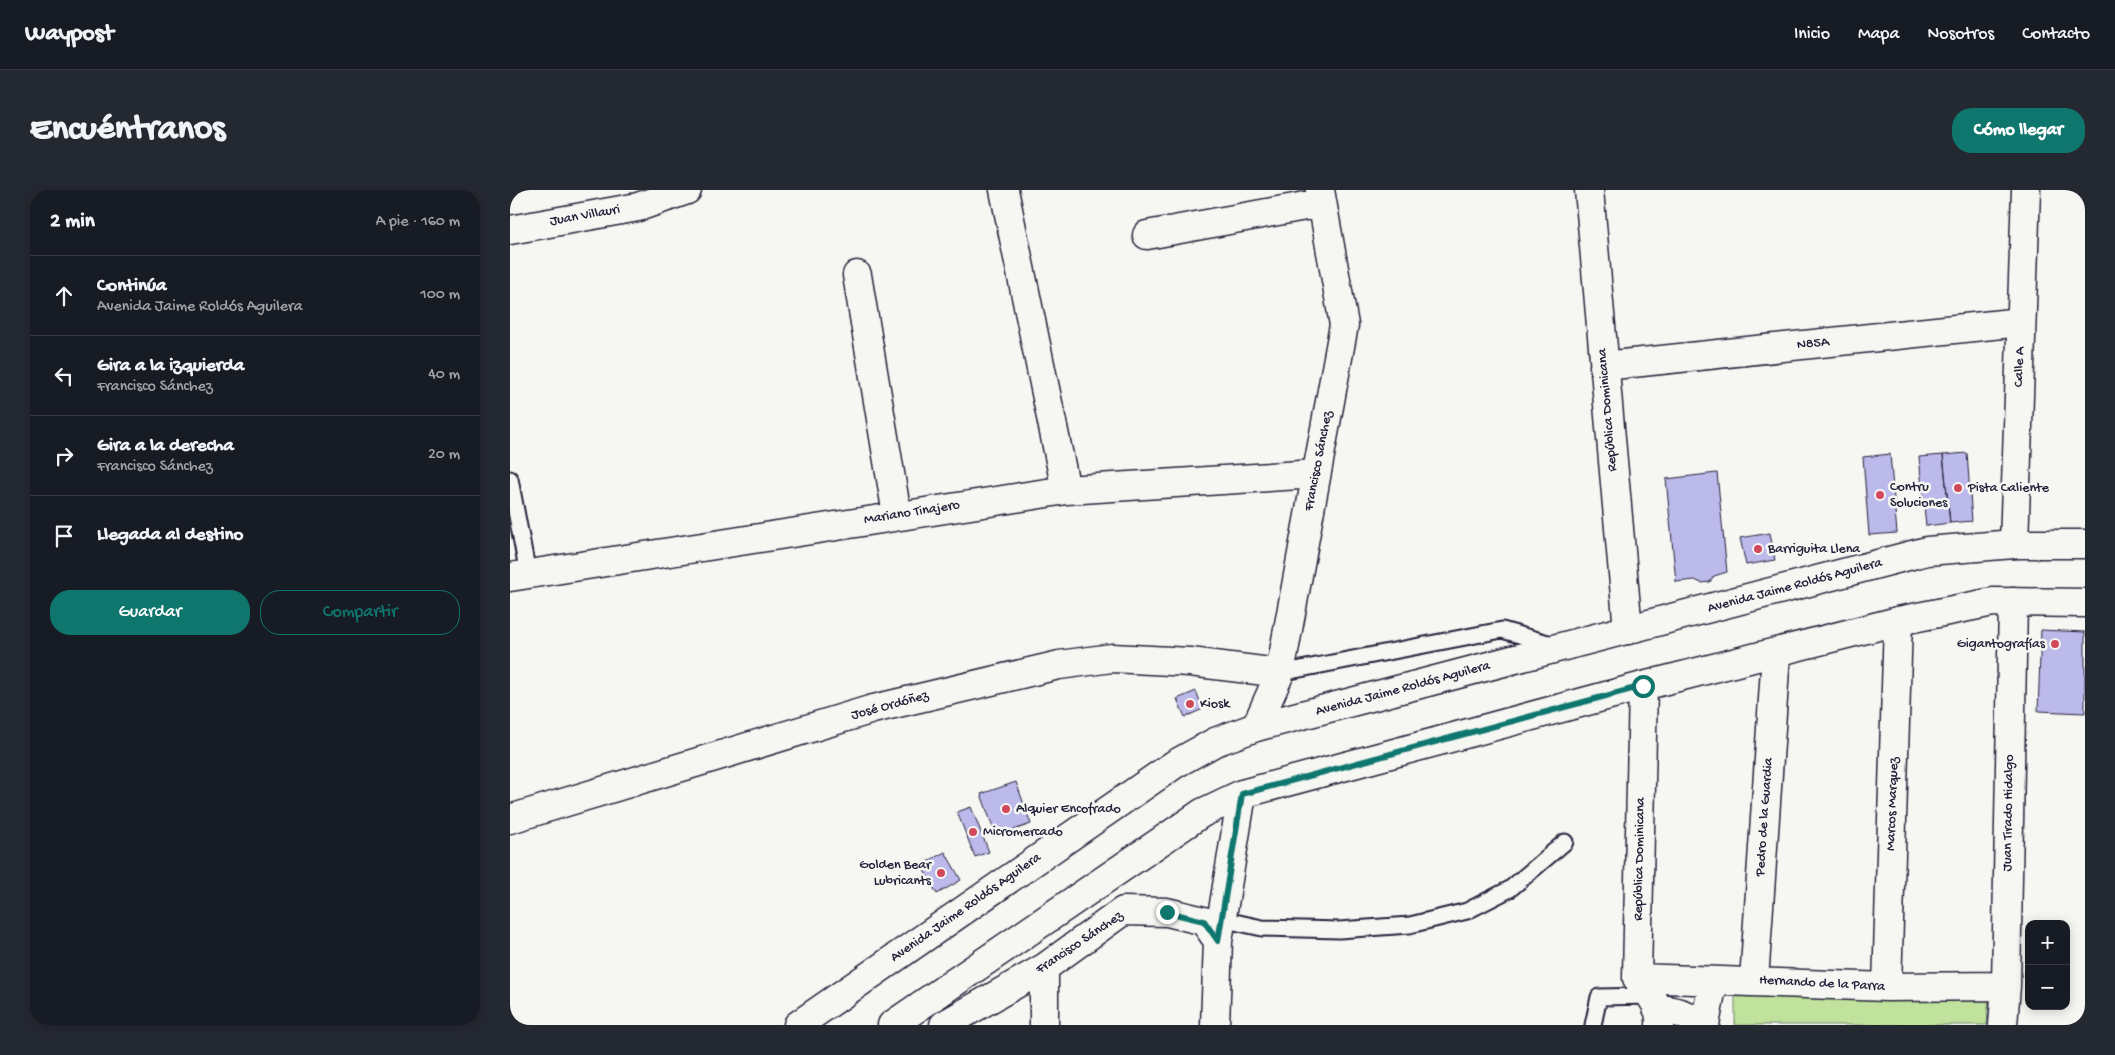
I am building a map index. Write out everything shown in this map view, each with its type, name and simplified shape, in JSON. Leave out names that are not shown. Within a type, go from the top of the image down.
[{"type":"street","name":"Juan Villauri","points":[[510,230],[638,207],[687,190]]},
{"type":"street","points":[[1004,190],[1066,490]]},
{"type":"street","name":"República Dominicana","points":[[1589,190],[1628,630]]},
{"type":"street","name":"Calle A","points":[[2014,544],[2026,190]]},
{"type":"street","points":[[1147,235],[1321,196]]},
{"type":"street","name":"Francisco Sánchez","points":[[1256,727],[1280,674],[1344,325],[1321,196]]},
{"type":"street","points":[[857,275],[897,515]]},
{"type":"street","name":"N85A","points":[[1604,366],[2021,322]]},
{"type":"street","name":"Mariano Tinajero","points":[[519,576],[897,515],[1066,490],[1316,474]]},
{"type":"street","name":"Avenida Jaime Roldós Aguilera","points":[[806,1023],[1175,764],[1215,742],[1256,727],[1928,551],[2014,544],[2085,544]]},
{"type":"street","points":[[892,1025],[1202,813],[1242,794],[1643,686],[1898,622],[1993,602],[2085,603]]},
{"type":"street","name":"Juan Tirado Hidalgo","points":[[2003,1025],[2006,986],[2013,602]]},
{"type":"street","name":"Marcos Marquez","points":[[1887,987],[1898,622]]},
{"type":"street","name":"Pedro de la Guardia","points":[[1754,981],[1776,654]]},
{"type":"street","name":"José Ordóñez","points":[[510,818],[874,709],[1059,664],[1112,658],[1190,662],[1280,674]]},
{"type":"street","name":"República Dominicana","points":[[1643,686],[1652,1002]]},
{"type":"street","points":[[1215,1025],[1220,930],[1242,794]]},
{"type":"street","name":"Francisco Sánchez","points":[[944,1025],[1044,968],[1123,910],[1167,912],[1204,921],[1220,930]]},
{"type":"street","points":[[1044,968],[1044,1025]]},
{"type":"street","name":"Hernando de la Parra","points":[[1652,1002],[1718,982],[1754,981],[1887,987],[2006,986]]},
{"type":"street","points":[[1705,1025],[1711,992],[1718,982]]},
{"type":"street","points":[[1652,1002],[1692,1019],[1696,1025]]},
{"type":"lane","points":[[510,479],[519,576]]},
{"type":"lane","points":[[1280,674],[1502,630],[1563,648]]},
{"type":"lane","points":[[1220,930],[1262,928],[1339,930],[1410,925],[1467,911],[1510,889],[1565,842]]},
{"type":"lane","points":[[1593,1025],[1595,1004],[1599,997],[1652,1002]]},
{"type":"green space","points":[[1735,993],[1989,993],[1987,1025],[1735,1025]]},
{"type":"building","name":"Pista Caliente","points":[[1967,453],[1972,521],[1950,523],[1943,455]]},
{"type":"building","name":"Contru Soluciones","points":[[1890,454],[1897,533],[1869,535],[1863,457]]},
{"type":"building","points":[[1943,455],[1950,523],[1926,526],[1919,457]]},
{"type":"building","points":[[1717,473],[1727,572],[1714,576],[1710,582],[1701,583],[1695,580],[1676,582],[1666,479]]},
{"type":"building","name":"Barriguita Llena","points":[[1770,533],[1775,560],[1746,565],[1740,538]]},
{"type":"building","points":[[2041,630],[2085,632],[2085,713],[2038,711]]},
{"type":"building","name":"Kiosk","points":[[1196,691],[1203,709],[1185,717],[1177,699]]},
{"type":"building","name":"Alquier Encofrado","points":[[1016,782],[1031,824],[996,836],[981,794]]},
{"type":"building","name":"Micromercado","points":[[971,807],[989,852],[975,857],[957,812]]},
{"type":"building","name":"Golden Bear Lubricants","points":[[945,852],[961,880],[937,894],[921,865]]},
{"type":"place","name":"Pista Caliente","points":[[1958,488]]},
{"type":"place","name":"Contru Soluciones","points":[[1880,495]]},
{"type":"place","name":"Barriguita Llena","points":[[1758,549]]},
{"type":"place","name":"Gigantografías","points":[[2055,644]]},
{"type":"place","name":"Kiosk","points":[[1190,704]]},
{"type":"place","name":"Alquier Encofrado","points":[[1006,809]]},
{"type":"place","name":"Micromercado","points":[[973,832]]},
{"type":"place","name":"Golden Bear Lubricants","points":[[941,873]]},
{"type":"route","points":[[1167,912],[1204,921],[1218,941],[1234,833],[1242,794],[1643,686]]}]
